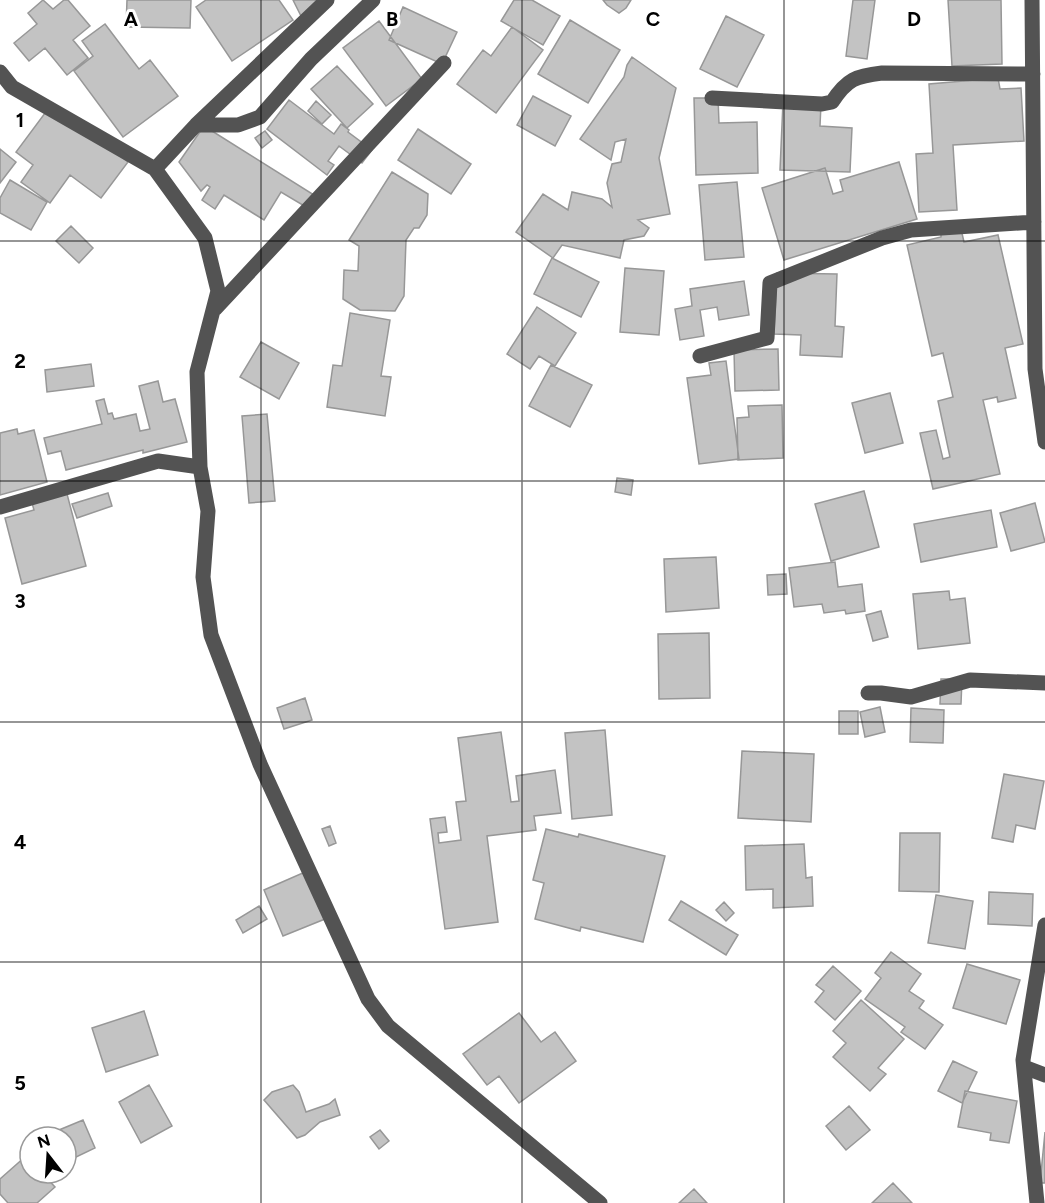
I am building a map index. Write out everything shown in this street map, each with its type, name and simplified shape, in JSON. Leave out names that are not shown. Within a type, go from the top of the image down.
[{"type":"street","points":[[155,170],[195,125],[327,0]]},
{"type":"street","points":[[195,125],[238,125],[261,117],[311,59],[373,0]]},
{"type":"street","points":[[1032,0],[1033,74],[1040,151],[1034,222],[1035,369],[1042,406],[1045,442]]},
{"type":"street","points":[[213,311],[444,63]]},
{"type":"street","points":[[0,72],[6,85],[155,170],[205,238],[218,291],[198,372],[200,467],[208,512],[203,577],[211,635],[260,764],[368,999],[388,1026],[600,1203]]},
{"type":"street","points":[[712,98],[822,104],[832,102],[849,81],[862,75],[882,73],[1033,74]]},
{"type":"street","points":[[700,356],[767,338],[770,284],[820,262],[882,238],[911,230],[1034,222]]},
{"type":"street","points":[[0,507],[159,461],[200,467]]},
{"type":"street","points":[[868,693],[911,697],[970,680],[1045,683]]},
{"type":"street","points":[[1037,1203],[1023,1060],[1045,925]]},
{"type":"street","points":[[1024,1067],[1045,1075]]},
{"type":"building","points":[[43,0],[53,9],[64,0],[68,0],[90,26],[73,40],[88,58],[67,75],[45,48],[29,61],[14,43],[37,24],[28,13]]},
{"type":"building","points":[[127,0],[191,0],[190,28],[126,27]]},
{"type":"building","points":[[206,0],[279,0],[293,20],[232,61],[196,7]]},
{"type":"building","points":[[293,0],[315,0],[318,7],[301,16]]},
{"type":"building","points":[[514,0],[532,0],[560,16],[543,45],[501,21]]},
{"type":"building","points":[[603,0],[631,0],[619,13]]},
{"type":"building","points":[[853,0],[875,0],[867,59],[846,56]]},
{"type":"building","points":[[948,0],[1001,0],[1002,64],[952,66]]},
{"type":"building","points":[[403,7],[457,32],[442,64],[389,40]]},
{"type":"building","points":[[726,16],[764,35],[737,87],[700,69]]},
{"type":"building","points":[[570,20],[620,50],[588,103],[538,74]]},
{"type":"building","points":[[379,21],[422,79],[386,106],[343,48]]},
{"type":"building","points":[[105,24],[139,69],[150,60],[178,96],[123,137],[74,71],[93,56],[82,41]]},
{"type":"building","points":[[512,27],[543,50],[496,113],[457,84],[483,50],[491,56]]},
{"type":"building","points":[[632,57],[676,88],[659,158],[670,214],[638,220],[649,228],[644,236],[624,240],[620,258],[562,245],[553,258],[516,232],[543,194],[568,210],[572,192],[602,199],[612,207],[607,183],[612,164],[621,162],[626,139],[615,142],[611,160],[580,139],[624,77]]},
{"type":"building","points":[[337,66],[373,104],[347,128],[311,89]]},
{"type":"building","points":[[998,78],[1000,89],[1021,88],[1024,141],[953,145],[957,210],[919,212],[916,154],[933,153],[929,84]]},
{"type":"building","points":[[533,96],[571,116],[555,146],[517,125]]},
{"type":"building","points":[[694,98],[718,98],[719,123],[757,122],[758,173],[696,175]]},
{"type":"building","points":[[289,100],[334,134],[341,124],[372,150],[362,163],[339,146],[328,161],[334,165],[327,175],[267,129]]},
{"type":"building","points":[[316,101],[331,115],[322,124],[308,111]]},
{"type":"building","points":[[783,102],[821,104],[820,126],[852,128],[850,172],[780,170]]},
{"type":"building","points":[[51,105],[128,162],[101,198],[70,175],[50,203],[21,182],[33,165],[16,152]]},
{"type":"building","points":[[204,126],[314,195],[306,207],[281,192],[264,220],[224,195],[215,209],[202,200],[210,187],[207,185],[201,191],[179,162]]},
{"type":"building","points":[[418,129],[471,164],[451,194],[398,160]]},
{"type":"building","points":[[265,131],[272,140],[262,148],[255,138]]},
{"type":"building","points":[[0,149],[16,162],[0,183]]},
{"type":"building","points":[[899,162],[917,219],[784,260],[762,188],[825,168],[833,194],[843,191],[840,180]]},
{"type":"building","points":[[392,172],[428,194],[427,215],[419,228],[414,228],[406,240],[404,296],[395,311],[360,310],[343,299],[344,270],[358,271],[359,246],[349,240]]},
{"type":"building","points":[[10,180],[47,202],[31,230],[0,213],[0,198]]},
{"type":"building","points":[[737,182],[744,257],[705,260],[699,185]]},
{"type":"building","points":[[71,226],[93,248],[79,263],[56,241]]},
{"type":"building","points":[[961,229],[964,242],[998,235],[1023,344],[1005,348],[1016,398],[998,402],[997,397],[983,400],[1000,474],[933,489],[920,433],[936,430],[943,459],[950,457],[938,401],[953,397],[943,353],[932,356],[907,245],[941,237],[941,234]]},
{"type":"building","points":[[552,258],[599,282],[581,317],[534,294]]},
{"type":"building","points":[[625,268],[664,271],[659,335],[620,332]]},
{"type":"building","points":[[777,273],[837,274],[835,326],[844,327],[842,357],[800,355],[801,335],[774,334]]},
{"type":"building","points":[[744,281],[749,315],[719,320],[717,307],[700,310],[704,336],[680,340],[675,309],[692,306],[690,289]]},
{"type":"building","points":[[537,307],[576,333],[555,366],[539,356],[530,369],[507,354]]},
{"type":"building","points":[[350,313],[390,320],[381,376],[391,377],[385,416],[327,407],[333,365],[342,366]]},
{"type":"building","points":[[261,342],[299,363],[279,399],[240,377]]},
{"type":"building","points":[[778,349],[779,390],[735,391],[734,350]]},
{"type":"building","points":[[726,361],[739,459],[699,464],[687,378],[711,375],[709,363]]},
{"type":"building","points":[[91,364],[94,386],[47,392],[45,370]]},
{"type":"building","points":[[551,365],[592,385],[570,427],[529,406]]},
{"type":"building","points":[[158,381],[163,402],[175,399],[187,442],[143,453],[143,450],[66,470],[61,451],[48,454],[44,438],[102,424],[96,401],[104,399],[108,414],[112,413],[114,419],[136,414],[140,431],[150,429],[139,386]]},
{"type":"building","points":[[890,393],[903,443],[865,453],[852,403]]},
{"type":"building","points":[[782,405],[783,458],[738,460],[737,418],[749,417],[748,406]]},
{"type":"building","points":[[267,414],[275,501],[249,503],[242,416]]},
{"type":"building","points":[[17,429],[18,434],[34,430],[47,482],[0,495],[0,433]]},
{"type":"building","points":[[617,478],[633,480],[631,495],[615,492]]},
{"type":"building","points":[[864,491],[879,547],[831,561],[815,504]]},
{"type":"building","points":[[108,493],[112,506],[77,518],[72,504]]},
{"type":"building","points":[[67,494],[86,566],[22,584],[5,518],[34,510],[32,503]]},
{"type":"building","points":[[1035,503],[1045,542],[1011,551],[1000,513]]},
{"type":"building","points":[[991,510],[997,547],[921,562],[914,524]]},
{"type":"building","points":[[716,557],[719,608],[666,612],[664,559]]},
{"type":"building","points":[[835,562],[838,587],[862,584],[865,611],[846,614],[845,610],[824,613],[822,604],[794,607],[789,568]]},
{"type":"building","points":[[786,574],[787,594],[768,595],[767,575]]},
{"type":"building","points":[[949,591],[950,600],[965,598],[970,643],[918,649],[913,594]]},
{"type":"building","points":[[881,611],[888,637],[873,641],[866,615]]},
{"type":"building","points":[[709,633],[710,698],[659,699],[658,634]]},
{"type":"building","points":[[941,679],[962,679],[961,704],[940,704]]},
{"type":"building","points":[[305,698],[312,720],[284,729],[277,708]]},
{"type":"building","points":[[880,707],[885,732],[865,737],[860,712]]},
{"type":"building","points":[[911,708],[944,710],[943,743],[910,742]]},
{"type":"building","points":[[839,711],[858,711],[858,734],[839,734]]},
{"type":"building","points":[[605,730],[612,815],[572,819],[565,733]]},
{"type":"building","points":[[501,732],[511,802],[519,801],[516,776],[555,770],[561,813],[534,816],[536,830],[487,836],[498,922],[445,929],[430,819],[445,817],[447,832],[438,833],[439,843],[461,840],[456,802],[466,801],[458,738]]},
{"type":"building","points":[[742,751],[814,754],[811,822],[738,818]]},
{"type":"building","points":[[1004,774],[1044,781],[1035,829],[1016,825],[1013,842],[992,838]]},
{"type":"building","points":[[330,826],[336,843],[329,846],[322,829]]},
{"type":"building","points":[[546,829],[578,837],[579,834],[665,856],[643,942],[581,927],[580,931],[535,919],[544,883],[533,880]]},
{"type":"building","points":[[900,833],[940,833],[939,892],[899,891]]},
{"type":"building","points":[[804,844],[806,878],[812,877],[813,906],[773,908],[773,889],[746,890],[745,846]]},
{"type":"building","points":[[305,872],[325,919],[283,936],[264,890]]},
{"type":"building","points":[[989,892],[1033,894],[1032,926],[988,924]]},
{"type":"building","points":[[936,895],[973,901],[965,949],[928,943]]},
{"type":"building","points":[[681,901],[738,935],[726,955],[669,920]]},
{"type":"building","points":[[724,902],[734,913],[726,921],[716,910]]},
{"type":"building","points":[[259,906],[267,919],[243,933],[236,920]]},
{"type":"building","points":[[891,952],[921,974],[909,991],[924,1001],[919,1008],[943,1025],[925,1049],[901,1032],[905,1027],[865,999],[881,978],[875,973]]},
{"type":"building","points":[[967,964],[1020,980],[1006,1024],[953,1008]]},
{"type":"building","points":[[833,966],[861,991],[835,1020],[815,1002],[824,991],[816,985]]},
{"type":"building","points":[[861,1000],[904,1039],[878,1068],[886,1074],[870,1091],[833,1057],[846,1043],[833,1031]]},
{"type":"building","points":[[144,1011],[158,1055],[106,1072],[92,1028]]},
{"type":"building","points":[[519,1013],[541,1042],[555,1032],[576,1061],[519,1103],[499,1076],[487,1085],[463,1054]]},
{"type":"building","points":[[953,1061],[977,1072],[962,1103],[938,1091]]},
{"type":"building","points":[[149,1085],[172,1126],[141,1143],[119,1102]]},
{"type":"building","points":[[293,1085],[299,1092],[306,1112],[329,1104],[335,1099],[340,1115],[320,1122],[305,1135],[297,1138],[264,1100],[272,1092]]},
{"type":"building","points":[[965,1091],[1017,1101],[1009,1143],[990,1140],[991,1133],[958,1127]]},
{"type":"building","points":[[849,1106],[870,1130],[846,1150],[826,1126]]},
{"type":"building","points":[[83,1120],[95,1148],[78,1156],[78,1125],[71,1125]]},
{"type":"building","points":[[380,1130],[389,1141],[379,1149],[370,1137]]},
{"type":"building","points":[[1045,1132],[1045,1183],[1040,1183]]},
{"type":"building","points":[[18,1163],[18,1185],[53,1185],[55,1187],[37,1203],[8,1203],[0,1194],[0,1179]]},
{"type":"building","points":[[893,1183],[912,1203],[872,1203]]},
{"type":"building","points":[[694,1189],[707,1203],[679,1203]]}]
